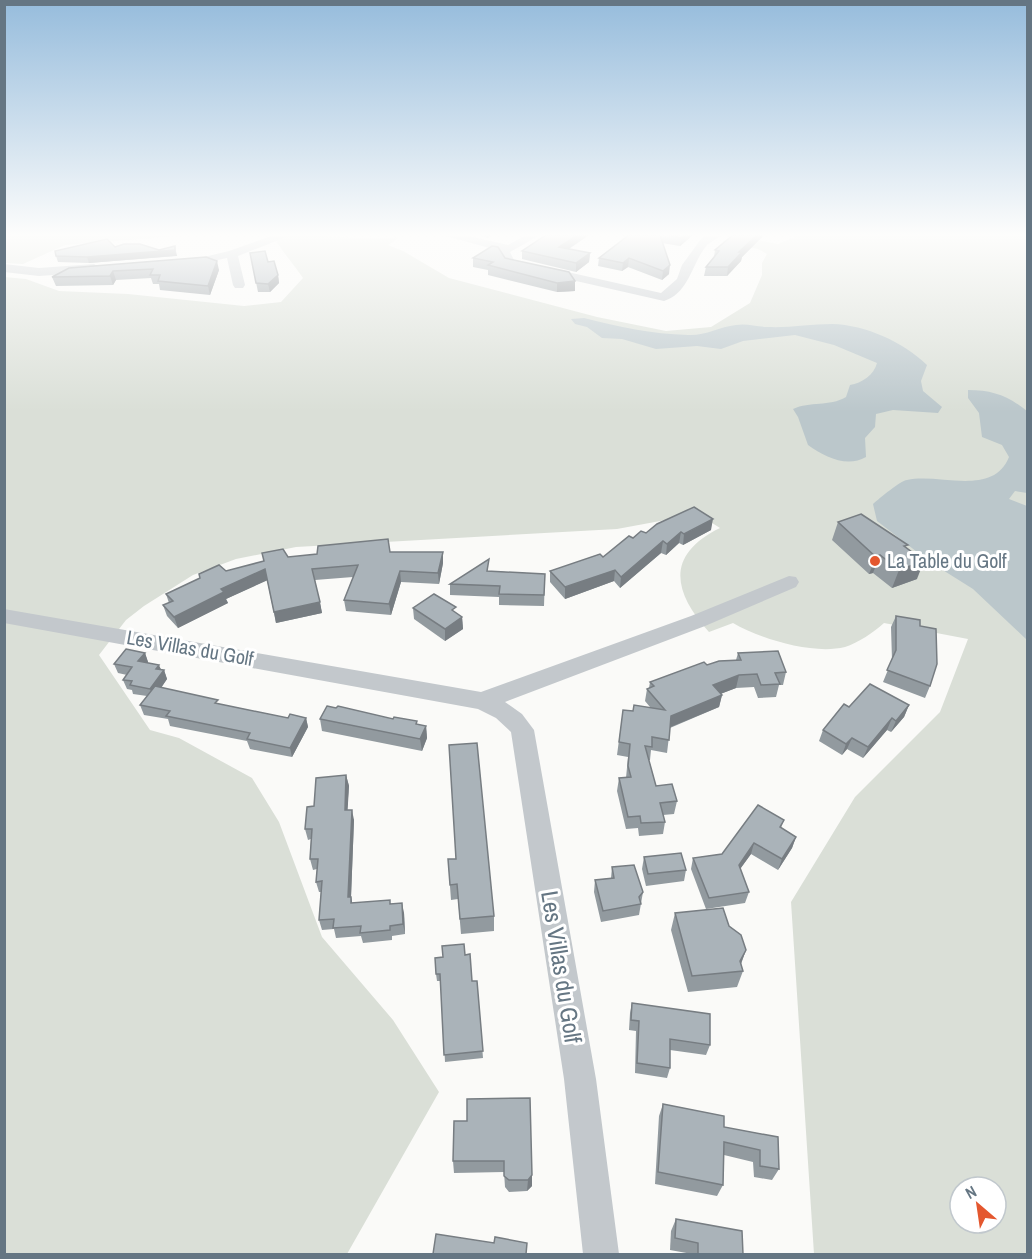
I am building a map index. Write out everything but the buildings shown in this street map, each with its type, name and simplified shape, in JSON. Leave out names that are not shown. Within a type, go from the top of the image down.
[{"type":"street","points":[[649,294],[664,297],[668,294]]},
{"type":"street","points":[[482,701],[698,621],[789,582]]},
{"type":"street","name":"Les Villas du Golf","points":[[4,616],[482,701],[504,712],[522,730],[580,1079],[601,1254]]},
{"type":"shaded area","points":[[4,294],[128,294],[244,306],[281,302],[289,294],[509,294],[597,317],[666,331],[711,327],[750,303],[754,294],[1027,294],[1027,1254],[814,1254],[791,902],[855,797],[940,712],[968,639],[884,623],[866,637],[845,647],[818,649],[772,640],[733,623],[709,632],[688,603],[682,589],[680,575],[683,562],[690,550],[720,528],[698,514],[617,529],[296,547],[236,559],[193,575],[126,620],[99,655],[150,730],[179,738],[252,778],[279,822],[322,937],[393,1020],[439,1092],[347,1254],[5,1254]]},
{"type":"shaded area","points":[[584,318],[635,330],[688,335],[740,325],[776,327],[832,324],[871,331],[907,349],[927,365],[921,381],[923,391],[942,407],[938,413],[893,410],[876,414],[875,427],[865,438],[866,457],[851,461],[836,460],[808,445],[793,409],[833,402],[846,397],[850,385],[867,378],[877,363],[834,345],[795,335],[743,341],[721,349],[697,346],[656,349],[622,339],[602,338],[587,327],[575,324],[571,319]]},
{"type":"shaded area","points":[[968,390],[1000,395],[1027,411],[1027,493],[1015,491],[1009,499],[1027,506],[1027,640],[973,589],[930,562],[877,521],[873,504],[904,481],[978,480],[991,476],[1001,469],[1009,457],[1002,445],[982,437],[979,413],[968,398]]},
{"type":"place","name":"La Table du Golf","points":[[875,561]]}]
